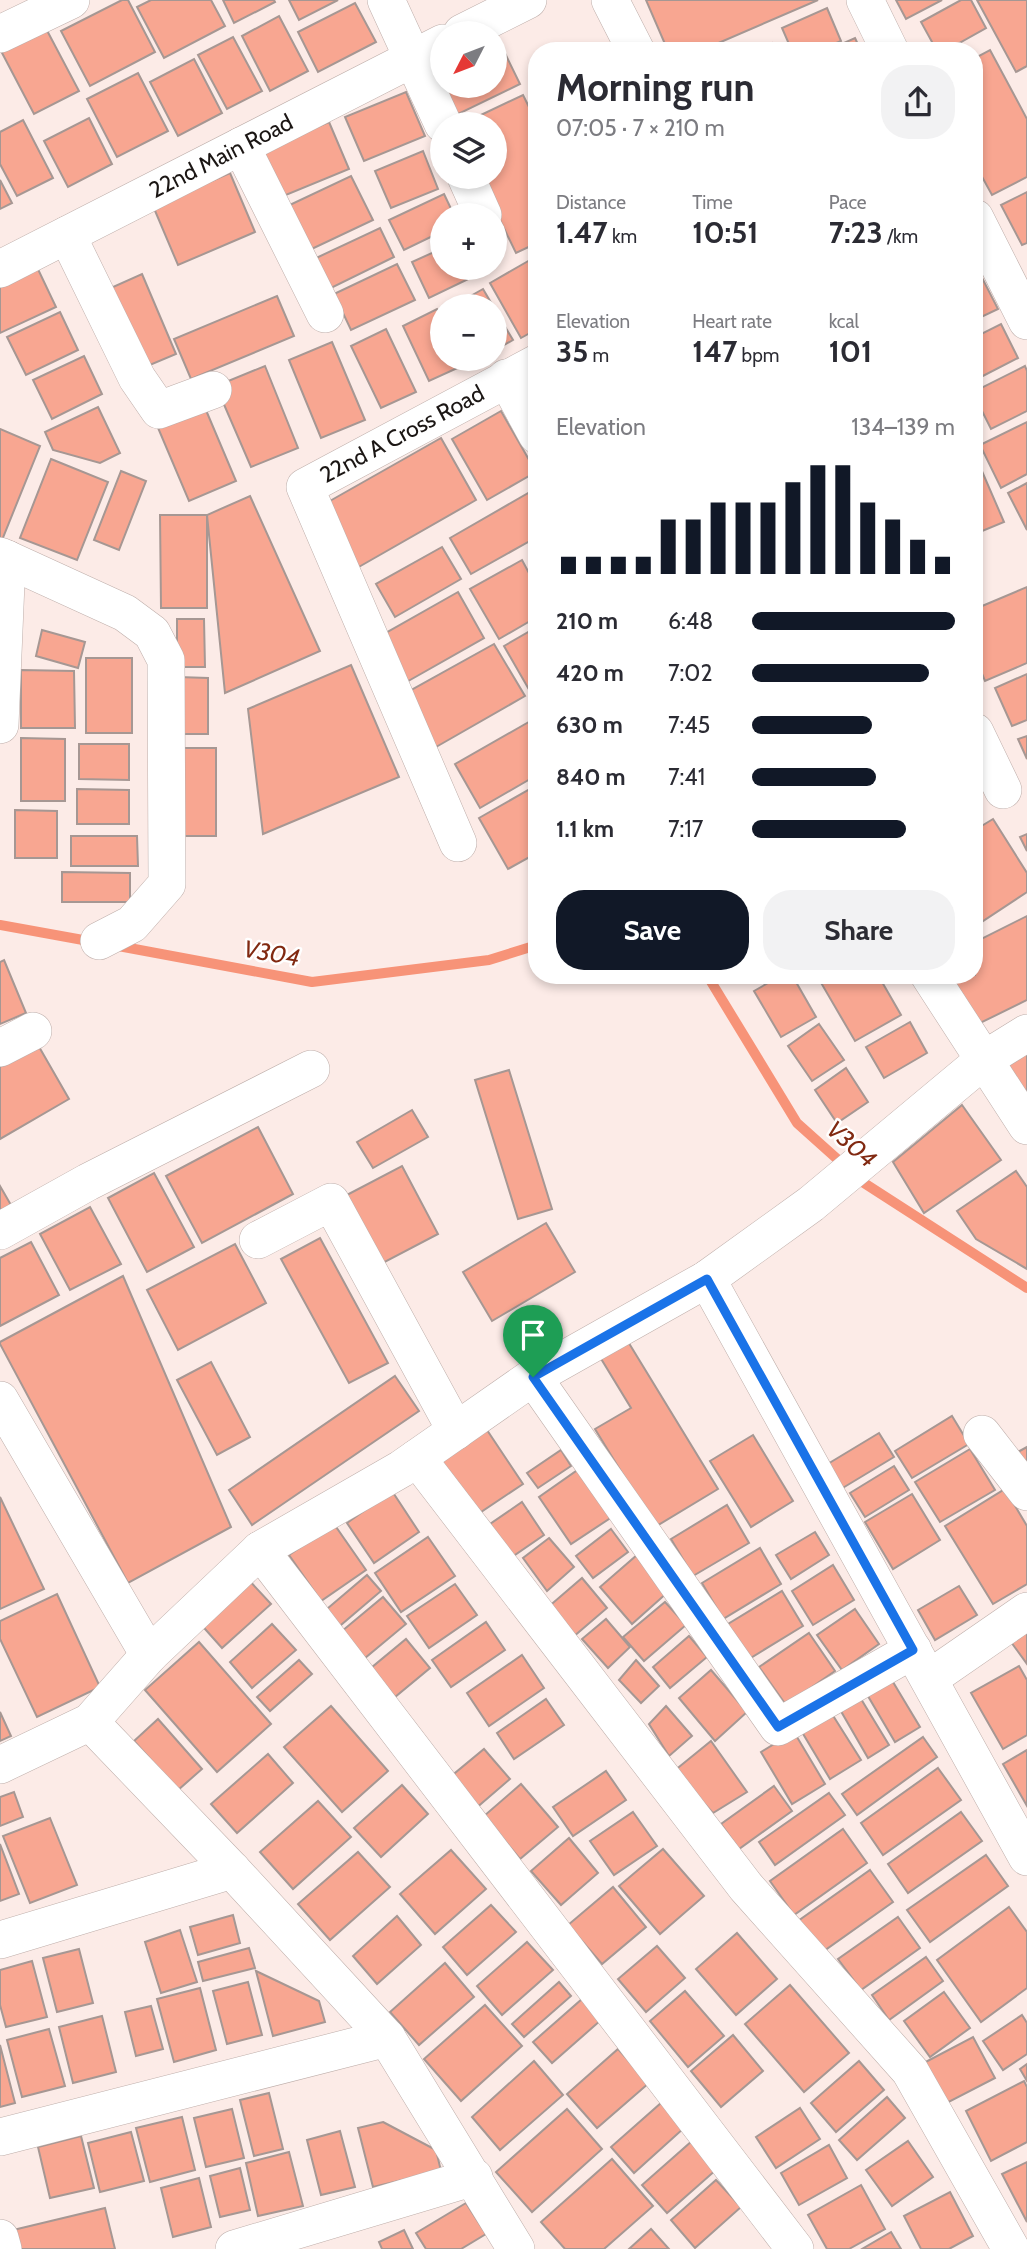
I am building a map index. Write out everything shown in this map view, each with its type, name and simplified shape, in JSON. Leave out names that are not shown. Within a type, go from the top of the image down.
[{"type":"street","points":[[0,34],[71,0]]},
{"type":"street","points":[[386,0],[428,51],[441,112]]},
{"type":"street","points":[[486,21],[528,0]]},
{"type":"street","points":[[610,0],[631,42]]},
{"type":"street","points":[[864,0],[885,42]]},
{"type":"street","name":"22nd Main Road","points":[[0,269],[428,51]]},
{"type":"street","points":[[241,146],[324,314]]},
{"type":"street","points":[[983,234],[1027,321]]},
{"type":"street","points":[[67,235],[136,378],[159,410],[214,390]]},
{"type":"street","points":[[522,371],[528,397]]},
{"type":"street","name":"22nd A Cross Road","points":[[458,843],[305,487],[522,371]]},
{"type":"street","points":[[0,725],[4,557],[125,613],[152,633],[166,660],[167,884],[132,924],[99,941]]},
{"type":"street","points":[[983,749],[1002,790]]},
{"type":"street","points":[[935,984],[1027,1126]]},
{"type":"street","points":[[0,1048],[33,1031]]},
{"type":"street","points":[[0,1765],[90,1722],[149,1655],[260,1550],[417,1458],[533,1377],[707,1279],[811,1204],[985,1059],[1027,1033]]},
{"type":"street","points":[[0,1231],[88,1182],[311,1069]]},
{"type":"street","points":[[258,1240],[331,1202],[456,1431]]},
{"type":"street","points":[[707,1279],[1027,1857]]},
{"type":"street","points":[[533,1377],[778,1727],[921,1664],[1027,1611]]},
{"type":"street","points":[[0,1400],[149,1655]]},
{"type":"street","points":[[982,1434],[1027,1492]]},
{"type":"street","points":[[417,1458],[746,1886],[910,2071],[1011,2249]]},
{"type":"street","points":[[260,1550],[795,2249]]},
{"type":"street","points":[[90,1722],[232,1870],[387,2038],[516,2249]]},
{"type":"street","points":[[0,1940],[232,1870]]},
{"type":"street","points":[[0,2137],[387,2038]]},
{"type":"street","points":[[234,2249],[474,2177]]},
{"type":"street","points":[[0,2238],[3,2249]]},
{"type":"building","points":[[122,0],[128,0],[155,52],[90,86],[61,31]]},
{"type":"building","points":[[151,0],[211,0],[225,26],[164,58],[137,7]]},
{"type":"building","points":[[223,0],[274,0],[275,2],[234,23]]},
{"type":"building","points":[[289,0],[338,0],[299,20]]},
{"type":"building","points":[[646,0],[818,0],[721,42],[664,42]]},
{"type":"building","points":[[896,0],[942,0],[906,19]]},
{"type":"building","points":[[961,0],[971,0],[986,28],[961,42],[932,42],[921,22]]},
{"type":"building","points":[[977,0],[1027,0],[1027,66],[1016,72]]},
{"type":"building","points":[[355,3],[376,42],[318,72],[298,32]]},
{"type":"building","points":[[827,8],[841,41],[788,42],[782,28]]},
{"type":"building","points":[[279,16],[308,71],[270,91],[242,36]]},
{"type":"building","points":[[42,21],[79,91],[34,114],[0,49]]},
{"type":"building","points":[[233,37],[262,91],[227,109],[198,55]]},
{"type":"building","points":[[990,50],[1027,119],[1027,177],[992,195],[983,179],[983,54]]},
{"type":"building","points":[[194,59],[222,113],[178,136],[150,82]]},
{"type":"building","points":[[508,59],[520,84],[508,90]]},
{"type":"building","points":[[138,73],[168,131],[117,157],[87,99]]},
{"type":"building","points":[[406,92],[425,136],[364,161],[345,117]]},
{"type":"building","points":[[523,95],[528,105],[528,247],[516,253],[507,235],[507,203],[492,203],[485,189],[507,189],[507,112],[487,112]]},
{"type":"building","points":[[440,98],[491,98],[462,112],[447,112]]},
{"type":"building","points":[[89,118],[112,164],[68,187],[44,141]]},
{"type":"building","points":[[23,120],[53,178],[17,196],[0,164],[0,132]]},
{"type":"building","points":[[329,122],[349,169],[281,197],[261,150]]},
{"type":"building","points":[[423,151],[430,169],[430,189],[438,189],[391,208],[375,171]]},
{"type":"building","points":[[230,173],[255,232],[178,265],[153,206]]},
{"type":"building","points":[[351,176],[373,220],[299,255],[277,211]]},
{"type":"building","points":[[0,180],[12,203],[0,209]]},
{"type":"building","points":[[1027,192],[1027,243],[1022,245],[1001,205]]},
{"type":"building","points":[[444,194],[448,203],[430,203],[430,237],[404,250],[389,220]]},
{"type":"building","points":[[380,228],[394,257],[329,289],[314,259]]},
{"type":"building","points":[[430,254],[430,280],[466,280],[437,294],[430,294],[429,298],[412,262]]},
{"type":"building","points":[[528,261],[528,334],[521,338],[507,313],[507,294],[496,294],[490,283],[507,280],[507,273]]},
{"type":"building","points":[[397,264],[415,300],[351,330],[334,294]]},
{"type":"building","points":[[36,265],[56,307],[0,333],[0,282]]},
{"type":"building","points":[[142,274],[176,354],[138,370],[104,291]]},
{"type":"building","points":[[983,280],[998,309],[983,316]]},
{"type":"building","points":[[277,296],[294,336],[191,379],[174,339]]},
{"type":"building","points":[[60,312],[78,350],[26,375],[7,337]]},
{"type":"building","points":[[430,312],[430,371],[451,371],[429,381],[403,326]]},
{"type":"building","points":[[1001,324],[1018,358],[983,376],[983,333]]},
{"type":"building","points":[[386,329],[416,392],[381,408],[351,346]]},
{"type":"building","points":[[507,330],[513,340],[507,343]]},
{"type":"building","points":[[332,342],[365,420],[321,438],[289,360]]},
{"type":"building","points":[[84,356],[102,394],[52,419],[33,380]]},
{"type":"building","points":[[265,366],[298,448],[251,467],[216,386]]},
{"type":"building","points":[[1025,366],[1027,411],[991,429],[983,413],[983,387]]},
{"type":"building","points":[[200,396],[236,481],[189,501],[153,416]]},
{"type":"building","points":[[98,407],[120,453],[100,463],[53,450],[45,432]]},
{"type":"building","points":[[501,411],[528,458],[528,477],[487,500],[452,439]]},
{"type":"building","points":[[1027,422],[1027,474],[1001,488],[983,451],[983,444]]},
{"type":"building","points":[[0,429],[40,446],[2,540],[0,539]]},
{"type":"building","points":[[441,438],[476,500],[357,568],[321,506]]},
{"type":"building","points":[[51,459],[108,482],[77,560],[20,538]]},
{"type":"building","points":[[121,471],[146,481],[119,550],[94,540]]},
{"type":"building","points":[[983,474],[1004,522],[983,531]]},
{"type":"building","points":[[1027,483],[1027,530],[1008,493]]},
{"type":"building","points":[[528,493],[528,542],[471,574],[450,538]]},
{"type":"building","points":[[250,496],[320,651],[225,693],[207,515]]},
{"type":"building","points":[[160,515],[207,515],[207,608],[161,608]]},
{"type":"building","points":[[442,547],[461,579],[395,617],[376,584]]},
{"type":"building","points":[[522,560],[528,571],[528,622],[499,639],[470,589]]},
{"type":"building","points":[[1027,587],[1027,663],[985,681],[983,676],[983,606]]},
{"type":"building","points":[[458,592],[484,638],[403,684],[377,638]]},
{"type":"building","points":[[177,619],[204,619],[205,667],[177,667]]},
{"type":"building","points":[[42,630],[85,642],[78,668],[36,656]]},
{"type":"building","points":[[528,632],[528,688],[504,646]]},
{"type":"building","points":[[494,644],[525,696],[436,747],[406,693]]},
{"type":"building","points":[[86,658],[132,658],[132,733],[86,733]]},
{"type":"building","points":[[351,665],[399,777],[263,834],[248,709]]},
{"type":"building","points":[[21,670],[74,671],[75,728],[21,728]]},
{"type":"building","points":[[1027,674],[1027,720],[1012,726],[995,688]]},
{"type":"building","points":[[178,677],[208,678],[208,734],[178,734]]},
{"type":"building","points":[[528,722],[528,780],[480,808],[455,764]]},
{"type":"building","points":[[1027,736],[1027,759],[1018,739]]},
{"type":"building","points":[[21,738],[65,739],[65,801],[21,801]]},
{"type":"building","points":[[79,744],[129,744],[129,780],[79,779]]},
{"type":"building","points":[[177,748],[216,748],[216,836],[177,836]]},
{"type":"building","points":[[77,789],[129,790],[129,824],[77,824]]},
{"type":"building","points":[[528,790],[528,858],[508,869],[479,818]]},
{"type":"building","points":[[15,810],[57,811],[57,858],[15,858]]},
{"type":"building","points":[[993,819],[1027,873],[1027,892],[983,921],[983,825]]},
{"type":"building","points":[[1027,834],[1027,851],[1020,837]]},
{"type":"building","points":[[71,836],[137,836],[138,866],[71,866]]},
{"type":"building","points":[[62,872],[130,873],[130,902],[62,902]]},
{"type":"building","points":[[1027,916],[1027,1000],[974,1026],[952,984],[983,984],[983,938]]},
{"type":"building","points":[[4,960],[26,1013],[0,1024],[0,962]]},
{"type":"building","points":[[766,984],[797,984],[816,1017],[781,1037],[754,991]]},
{"type":"building","points":[[822,984],[883,984],[901,1015],[855,1041]]},
{"type":"building","points":[[910,1022],[927,1053],[884,1078],[866,1047]]},
{"type":"building","points":[[819,1024],[844,1060],[812,1081],[788,1046]]},
{"type":"building","points":[[38,1045],[69,1099],[0,1139],[0,1067]]},
{"type":"building","points":[[1027,1051],[1027,1105],[1002,1066]]},
{"type":"building","points":[[846,1068],[868,1102],[837,1123],[815,1090]]},
{"type":"building","points":[[509,1070],[552,1209],[518,1219],[475,1080]]},
{"type":"building","points":[[962,1105],[1001,1160],[924,1213],[893,1162]]},
{"type":"building","points":[[412,1110],[428,1137],[373,1168],[357,1142]]},
{"type":"building","points":[[258,1127],[293,1194],[202,1243],[166,1176]]},
{"type":"building","points":[[402,1166],[438,1234],[379,1265],[343,1197]]},
{"type":"building","points":[[1016,1171],[1027,1187],[1027,1269],[976,1239],[957,1211]]},
{"type":"building","points":[[154,1173],[194,1247],[147,1272],[108,1198]]},
{"type":"building","points":[[0,1186],[11,1205],[0,1211]]},
{"type":"building","points":[[90,1207],[121,1264],[70,1290],[40,1234]]},
{"type":"building","points":[[546,1223],[575,1272],[492,1321],[463,1272]]},
{"type":"building","points":[[320,1238],[388,1363],[349,1383],[281,1259]]},
{"type":"building","points":[[31,1242],[59,1295],[0,1326],[0,1258]]},
{"type":"building","points":[[235,1244],[266,1303],[178,1350],[147,1290]]},
{"type":"building","points":[[123,1276],[231,1527],[128,1583],[0,1344]]},
{"type":"building","points":[[627,1340],[718,1489],[655,1527],[595,1429],[631,1408],[600,1357]]},
{"type":"building","points":[[211,1362],[250,1437],[217,1455],[177,1380]]},
{"type":"building","points":[[395,1376],[419,1411],[252,1525],[229,1490]]},
{"type":"building","points":[[952,1416],[969,1444],[912,1478],[895,1451]]},
{"type":"building","points":[[485,1427],[523,1484],[472,1518],[433,1461]]},
{"type":"building","points":[[879,1433],[894,1457],[841,1489],[826,1465]]},
{"type":"building","points":[[753,1435],[793,1501],[751,1527],[710,1461]]},
{"type":"building","points":[[1027,1447],[1027,1472],[1016,1453]]},
{"type":"building","points":[[970,1449],[995,1490],[940,1522],[915,1482]]},
{"type":"building","points":[[561,1450],[571,1466],[538,1488],[527,1473]]},
{"type":"building","points":[[894,1466],[909,1490],[865,1517],[850,1493]]},
{"type":"building","points":[[579,1469],[612,1517],[571,1544],[539,1497]]},
{"type":"building","points":[[1005,1489],[1027,1526],[1027,1584],[993,1604],[945,1526]]},
{"type":"building","points":[[392,1491],[419,1532],[374,1563],[347,1523]]},
{"type":"building","points":[[912,1494],[940,1540],[893,1569],[865,1522]]},
{"type":"building","points":[[0,1497],[44,1589],[0,1609]]},
{"type":"building","points":[[522,1502],[544,1535],[509,1559],[487,1526]]},
{"type":"building","points":[[727,1505],[749,1543],[693,1576],[671,1539]]},
{"type":"building","points":[[334,1524],[366,1570],[321,1601],[289,1555]]},
{"type":"building","points":[[611,1529],[628,1552],[593,1578],[576,1556]]},
{"type":"building","points":[[815,1532],[829,1555],[791,1579],[776,1555]]},
{"type":"building","points":[[428,1537],[455,1576],[401,1612],[375,1573]]},
{"type":"building","points":[[549,1538],[574,1567],[547,1591],[523,1558]]},
{"type":"building","points":[[760,1548],[781,1584],[723,1619],[702,1583]]},
{"type":"building","points":[[637,1555],[668,1592],[632,1624],[600,1587]]},
{"type":"building","points":[[833,1565],[854,1600],[813,1625],[792,1591]]},
{"type":"building","points":[[367,1575],[381,1591],[335,1630],[321,1614]]},
{"type":"building","points":[[246,1577],[271,1604],[222,1648],[197,1620]]},
{"type":"building","points":[[582,1578],[607,1608],[573,1637],[547,1608]]},
{"type":"building","points":[[455,1584],[477,1615],[429,1648],[407,1616]]},
{"type":"building","points":[[959,1586],[977,1615],[935,1640],[918,1610]]},
{"type":"building","points":[[782,1591],[803,1626],[744,1662],[723,1627]]},
{"type":"building","points":[[57,1594],[100,1687],[37,1717],[0,1639],[0,1621]]},
{"type":"building","points":[[383,1597],[406,1624],[365,1658],[342,1631]]},
{"type":"building","points":[[665,1602],[686,1625],[644,1661],[623,1637]]},
{"type":"building","points":[[855,1609],[879,1644],[842,1670],[817,1635]]},
{"type":"building","points":[[606,1619],[630,1647],[608,1668],[582,1639]]},
{"type":"building","points":[[486,1622],[505,1650],[451,1687],[432,1660]]},
{"type":"building","points":[[272,1624],[296,1650],[252,1688],[230,1662]]},
{"type":"building","points":[[1027,1631],[1027,1664],[1011,1642]]},
{"type":"building","points":[[809,1633],[835,1671],[786,1705],[759,1667]]},
{"type":"building","points":[[689,1636],[707,1657],[670,1688],[653,1667]]},
{"type":"building","points":[[406,1639],[430,1668],[395,1697],[371,1668]]},
{"type":"building","points":[[199,1642],[271,1724],[217,1772],[145,1690]]},
{"type":"building","points":[[522,1655],[544,1688],[489,1726],[467,1693]]},
{"type":"building","points":[[299,1660],[312,1674],[270,1711],[257,1697]]},
{"type":"building","points":[[636,1660],[659,1686],[641,1703],[619,1680]]},
{"type":"building","points":[[1019,1666],[1027,1680],[1027,1735],[1003,1749],[971,1693]]},
{"type":"building","points":[[711,1670],[747,1712],[715,1741],[679,1698]]},
{"type":"building","points":[[890,1677],[920,1727],[895,1742],[865,1691]]},
{"type":"building","points":[[858,1694],[889,1745],[868,1758],[838,1706]]},
{"type":"building","points":[[546,1699],[564,1725],[514,1759],[497,1733]]},
{"type":"building","points":[[331,1706],[388,1771],[342,1812],[284,1747]]},
{"type":"building","points":[[666,1706],[692,1736],[669,1756],[649,1724]]},
{"type":"building","points":[[0,1712],[11,1736],[0,1741]]},
{"type":"building","points":[[832,1714],[861,1760],[830,1779],[802,1732]]},
{"type":"building","points":[[158,1719],[202,1769],[178,1790],[134,1741]]},
{"type":"building","points":[[794,1732],[825,1784],[792,1804],[761,1752]]},
{"type":"building","points":[[923,1737],[937,1757],[857,1815],[842,1794]]},
{"type":"building","points":[[711,1741],[747,1792],[713,1813],[674,1771]]},
{"type":"building","points":[[484,1749],[510,1779],[475,1809],[449,1778]]},
{"type":"building","points":[[1027,1750],[1027,1806],[1003,1764]]},
{"type":"building","points":[[268,1754],[293,1783],[237,1833],[211,1804]]},
{"type":"building","points":[[938,1768],[961,1800],[883,1855],[861,1823]]},
{"type":"building","points":[[606,1771],[626,1800],[573,1836],[553,1807]]},
{"type":"building","points":[[521,1784],[558,1827],[520,1859],[484,1816]]},
{"type":"building","points":[[402,1785],[428,1814],[381,1857],[354,1828]]},
{"type":"building","points":[[774,1786],[792,1811],[739,1849],[721,1824]]},
{"type":"building","points":[[14,1792],[23,1817],[0,1826],[0,1797]]},
{"type":"building","points":[[829,1793],[845,1815],[775,1865],[759,1842]]},
{"type":"building","points":[[318,1801],[351,1837],[293,1889],[260,1852]]},
{"type":"building","points":[[633,1812],[657,1846],[614,1875],[590,1841]]},
{"type":"building","points":[[961,1812],[982,1841],[908,1893],[888,1864]]},
{"type":"building","points":[[50,1818],[77,1885],[30,1903],[3,1836]]},
{"type":"building","points":[[843,1829],[867,1863],[794,1915],[770,1881]]},
{"type":"building","points":[[569,1838],[598,1873],[561,1905],[531,1871]]},
{"type":"building","points":[[0,1844],[19,1894],[0,1901]]},
{"type":"building","points":[[663,1849],[704,1896],[660,1934],[619,1886]]},
{"type":"building","points":[[451,1850],[486,1889],[435,1934],[400,1894]]},
{"type":"building","points":[[358,1852],[390,1887],[330,1940],[298,1904]]},
{"type":"building","points":[[986,1855],[1008,1886],[930,1942],[907,1910]]},
{"type":"building","points":[[870,1870],[893,1902],[821,1953],[798,1921]]},
{"type":"building","points":[[613,1887],[646,1927],[602,1964],[568,1925]]},
{"type":"building","points":[[491,1905],[516,1932],[467,1975],[443,1947]]},
{"type":"building","points":[[1009,1907],[1027,1932],[1027,1988],[981,2022],[937,1960]]},
{"type":"building","points":[[233,1915],[240,1943],[198,1955],[190,1927]]},
{"type":"building","points":[[397,1916],[421,1945],[377,1984],[353,1956]]},
{"type":"building","points":[[898,1917],[920,1948],[861,1990],[838,1959]]},
{"type":"building","points":[[180,1930],[197,1982],[161,1993],[145,1942]]},
{"type":"building","points":[[737,1933],[777,1979],[736,2015],[696,1969]]},
{"type":"building","points":[[527,1942],[553,1970],[502,2015],[477,1986]]},
{"type":"building","points":[[657,1946],[685,1978],[646,2012],[618,1979]]},
{"type":"building","points":[[249,1948],[255,1968],[203,1981],[198,1962]]},
{"type":"building","points":[[79,1949],[93,2003],[57,2012],[43,1958]]},
{"type":"building","points":[[926,1957],[943,1981],[889,2020],[872,1995]]},
{"type":"building","points":[[32,1961],[47,2017],[6,2027],[0,2005],[0,1970]]},
{"type":"building","points":[[445,1963],[474,1997],[419,2045],[390,2012]]},
{"type":"building","points":[[256,1971],[319,2001],[325,2022],[273,2036]]},
{"type":"building","points":[[248,1982],[262,2035],[227,2044],[213,1991]]},
{"type":"building","points":[[559,1982],[571,1996],[524,2037],[512,2024]]},
{"type":"building","points":[[790,1985],[849,2053],[804,2092],[745,2024]]},
{"type":"building","points":[[200,1988],[216,2050],[174,2062],[157,1999]]},
{"type":"building","points":[[685,1991],[724,2036],[688,2067],[650,2021]]},
{"type":"building","points":[[944,1992],[970,2028],[930,2057],[904,2021]]},
{"type":"building","points":[[582,1999],[601,2020],[552,2063],[533,2042]]},
{"type":"building","points":[[485,2005],[522,2046],[461,2101],[424,2059]]},
{"type":"building","points":[[151,2006],[163,2049],[136,2056],[125,2012]]},
{"type":"building","points":[[1022,2015],[1027,2023],[1027,2054],[1003,2070],[983,2041]]},
{"type":"building","points":[[102,2016],[116,2072],[73,2083],[59,2027]]},
{"type":"building","points":[[49,2029],[65,2086],[22,2097],[7,2040]]},
{"type":"building","points":[[733,2035],[763,2071],[721,2107],[691,2071]]},
{"type":"building","points":[[973,2037],[995,2078],[939,2107],[918,2066]]},
{"type":"building","points":[[0,2045],[15,2103],[0,2107]]},
{"type":"building","points":[[618,2049],[649,2083],[597,2128],[567,2094]]},
{"type":"building","points":[[534,2061],[563,2095],[500,2150],[472,2117]]},
{"type":"building","points":[[859,2061],[884,2090],[836,2132],[811,2103]]},
{"type":"building","points":[[1027,2064],[1027,2081],[1020,2069]]},
{"type":"building","points":[[1024,2081],[1027,2087],[1027,2142],[991,2161],[966,2111]]},
{"type":"building","points":[[269,2093],[283,2149],[254,2156],[240,2100]]},
{"type":"building","points":[[887,2097],[905,2118],[857,2160],[839,2140]]},
{"type":"building","points":[[661,2103],[684,2128],[634,2173],[611,2147]]},
{"type":"building","points":[[800,2108],[820,2139],[776,2168],[756,2137]]},
{"type":"building","points":[[232,2109],[244,2158],[206,2167],[194,2118]]},
{"type":"building","points":[[567,2109],[602,2149],[532,2212],[496,2172]]},
{"type":"building","points":[[182,2117],[195,2170],[150,2182],[136,2128]]},
{"type":"building","points":[[383,2122],[436,2150],[441,2171],[373,2187],[358,2128]]},
{"type":"building","points":[[340,2131],[355,2187],[321,2195],[307,2140]]},
{"type":"building","points":[[131,2132],[144,2181],[100,2192],[88,2143]]},
{"type":"building","points":[[81,2136],[94,2188],[50,2198],[38,2147]]},
{"type":"building","points":[[692,2141],[717,2169],[667,2213],[642,2185]]},
{"type":"building","points":[[908,2141],[933,2177],[892,2206],[866,2170]]},
{"type":"building","points":[[829,2145],[847,2178],[799,2205],[781,2173]]},
{"type":"building","points":[[289,2152],[303,2206],[258,2216],[246,2163]]},
{"type":"building","points":[[612,2159],[653,2206],[604,2249],[565,2249],[541,2222]]},
{"type":"building","points":[[1027,2162],[1027,2222],[1002,2174]]},
{"type":"building","points":[[240,2168],[250,2210],[220,2217],[210,2176]]},
{"type":"building","points":[[199,2178],[211,2227],[173,2237],[161,2188]]},
{"type":"building","points":[[716,2180],[741,2207],[695,2248],[671,2220]]},
{"type":"building","points":[[861,2185],[885,2229],[849,2249],[827,2249],[808,2215]]},
{"type":"building","points":[[950,2192],[973,2236],[949,2249],[921,2249],[904,2216]]},
{"type":"building","points":[[466,2203],[486,2234],[461,2249],[426,2249],[416,2233]]},
{"type":"building","points":[[105,2208],[115,2249],[13,2249],[9,2231]]},
{"type":"building","points":[[651,2229],[669,2249],[629,2249]]},
{"type":"building","points":[[404,2230],[413,2249],[382,2249],[379,2242]]},
{"type":"building","points":[[891,2232],[901,2249],[862,2249]]},
{"type":"waterway","name":"V304","points":[[0,925],[94,942]]},
{"type":"waterway","name":"V304","points":[[113,945],[312,982],[489,960],[528,948]]},
{"type":"waterway","name":"V304","points":[[712,984],[797,1123],[864,1183],[1027,1288]]},
{"type":"route","points":[[707,1279],[913,1650],[778,1727],[533,1377],[707,1279]]}]
